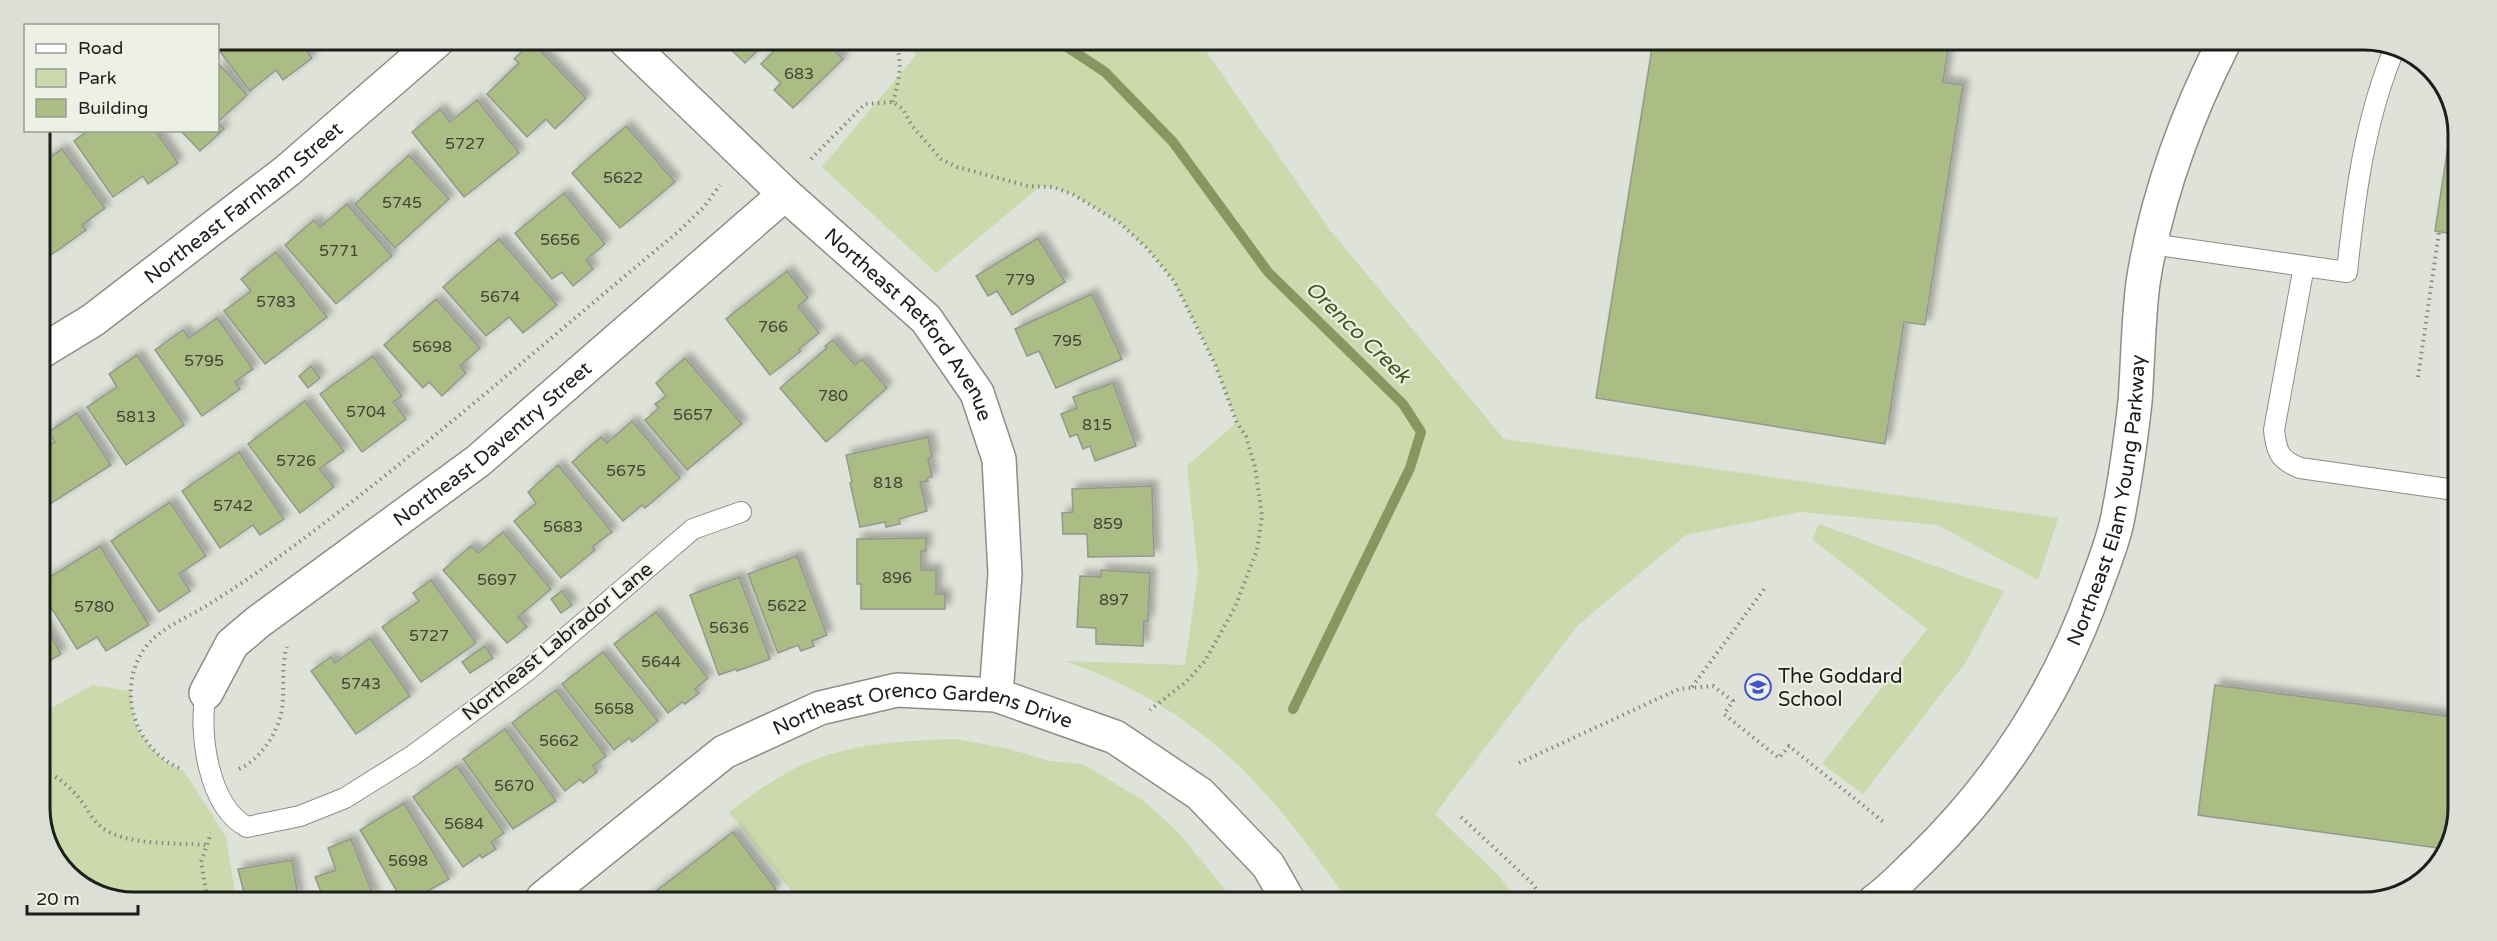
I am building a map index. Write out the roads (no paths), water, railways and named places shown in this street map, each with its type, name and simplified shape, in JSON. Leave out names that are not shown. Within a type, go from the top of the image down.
[{"type":"street","name":"Northeast Farnham Street","points":[[50,346],[93,320],[287,171],[426,50]]},
{"type":"street","name":"Northeast Retford Avenue","points":[[636,50],[785,194],[926,319],[977,393],[999,459],[1005,574],[996,695]]},
{"type":"street","name":"Northeast Elam Young Parkway","points":[[1885,892],[1931,849],[1974,803],[2009,756],[2057,680],[2082,625],[2119,514],[2134,402],[2143,284],[2167,176],[2185,125],[2220,50]]},
{"type":"street","name":"Northeast Daventry Street","points":[[206,693],[232,645],[241,637],[478,461],[785,194]]},
{"type":"street","name":"Northeast Orenco Gardens Drive","points":[[559,892],[724,752],[820,708],[897,690],[996,695],[1115,737],[1200,794],[1268,865],[1283,892]]},
{"type":"lane","points":[[2151,244],[2347,272],[2363,156],[2380,83],[2392,55]]},
{"type":"lane","points":[[2304,266],[2274,430],[2277,451],[2286,463],[2300,468],[2448,489]]},
{"type":"lane","name":"Northeast Labrador Lane","points":[[206,693],[202,713],[203,742],[212,776],[229,812],[238,822],[247,827],[300,816],[345,798],[412,756],[527,670],[693,529],[741,512]]},
{"type":"waterway","name":"Orenco Creek","points":[[1072,50],[1105,72],[1173,142],[1268,272],[1403,404],[1421,432],[1410,468],[1293,709]]},
{"type":"place","name":"The Goddard School","points":[[1758,687]]}]
